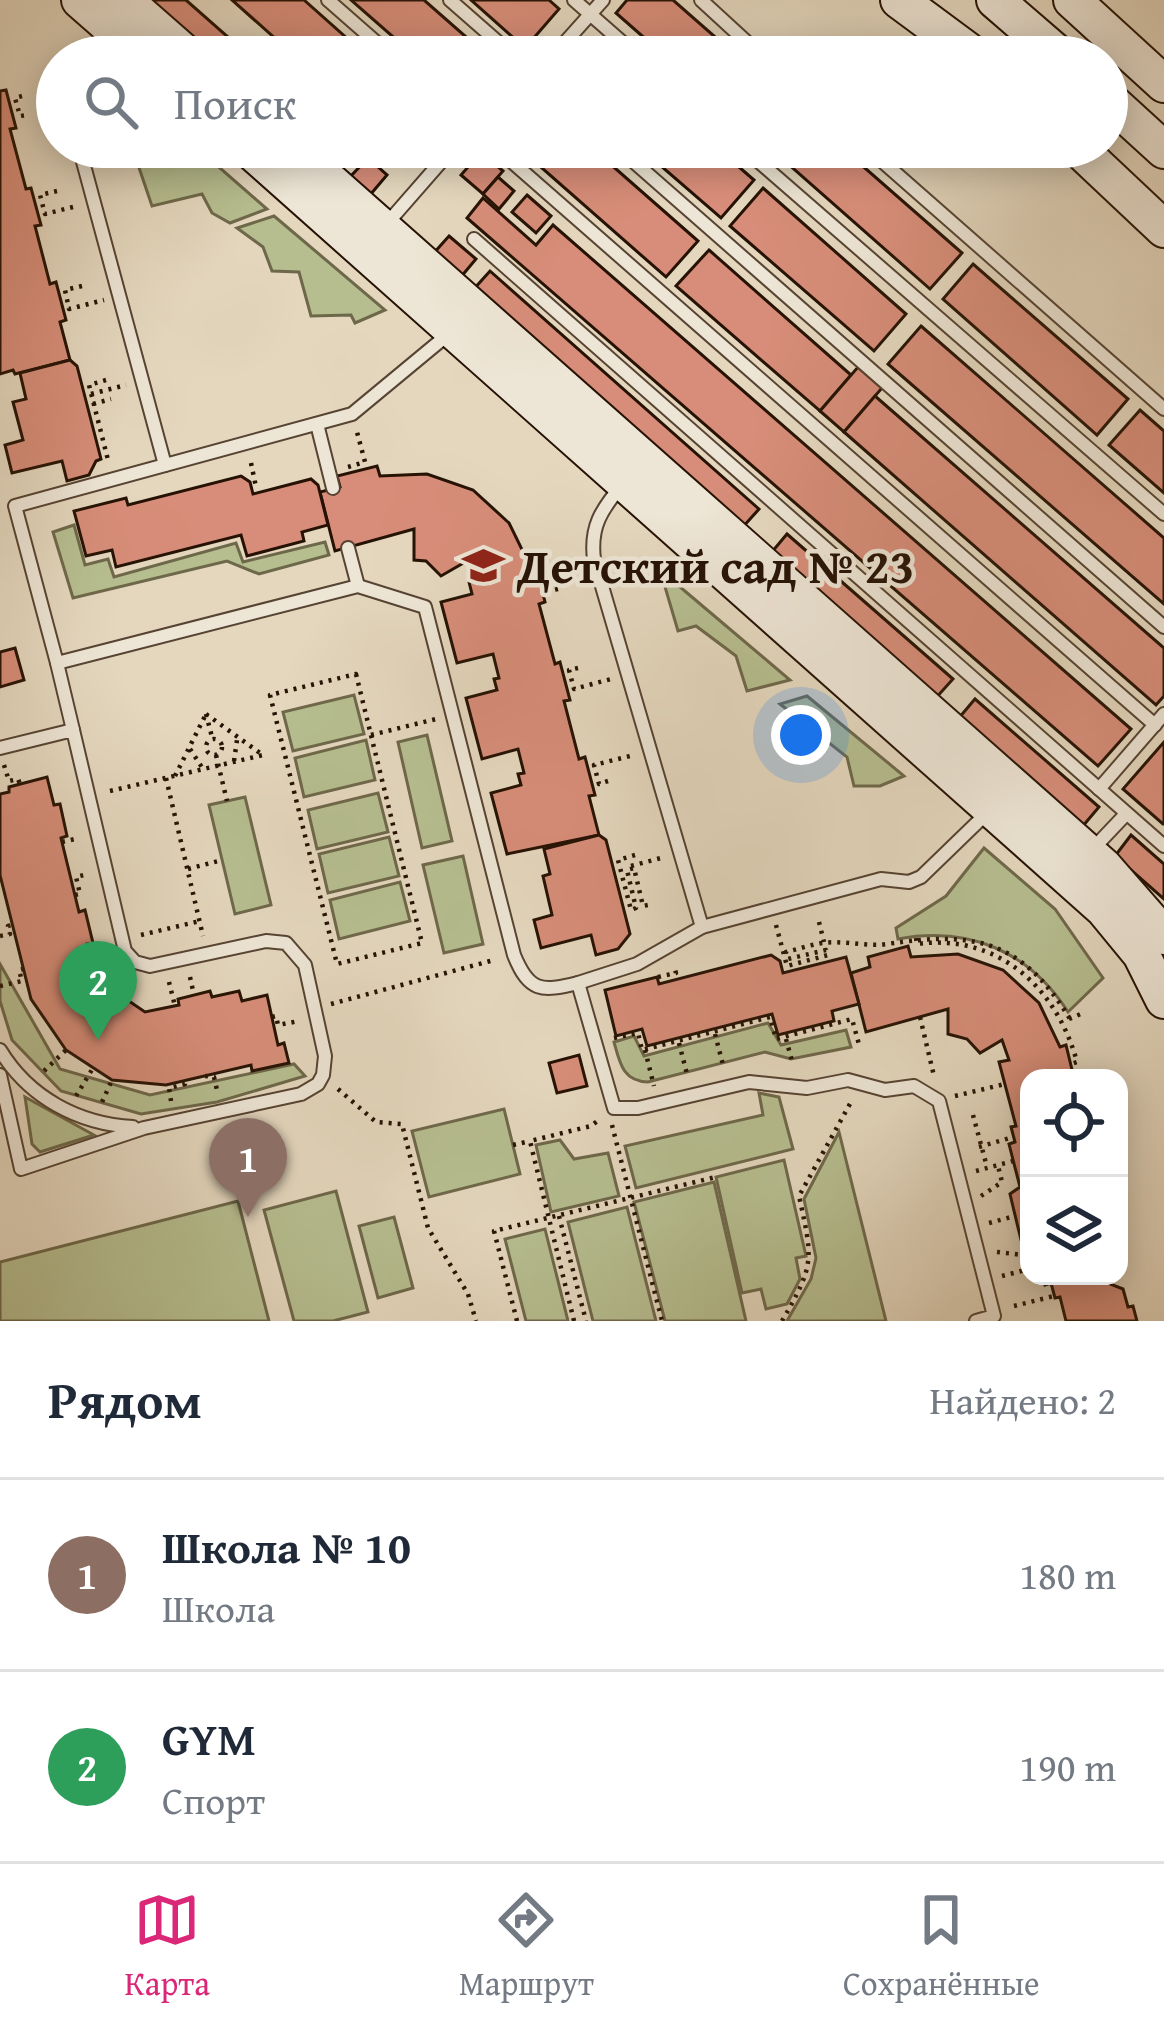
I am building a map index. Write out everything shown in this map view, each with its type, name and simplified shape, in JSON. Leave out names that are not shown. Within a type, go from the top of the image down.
[{"type":"street","points":[[80,0],[116,24]]},
{"type":"street","points":[[899,0],[948,36]]},
{"type":"street","points":[[995,0],[1037,36]]},
{"type":"street","points":[[1072,0],[1111,36]]},
{"type":"street","points":[[1128,51],[1164,84]]},
{"type":"street","points":[[1128,117],[1164,150]]},
{"type":"street","points":[[282,168],[317,189],[1001,797],[1123,930],[1164,1000]]},
{"type":"street","points":[[304,168],[317,189]]},
{"type":"street","points":[[1099,168],[1164,229]]},
{"type":"street","points":[[1001,797],[1088,854],[1132,895],[1164,935]]},
{"type":"lane","points":[[328,0],[369,36]]},
{"type":"lane","points":[[451,0],[491,36]]},
{"type":"lane","points":[[574,0],[615,36]]},
{"type":"lane","points":[[571,36],[603,0]]},
{"type":"lane","points":[[700,0],[740,36]]},
{"type":"lane","points":[[85,168],[166,465]]},
{"type":"lane","points":[[373,239],[435,168]]},
{"type":"lane","points":[[519,168],[1159,720],[1099,789]]},
{"type":"lane","points":[[641,168],[1164,627]]},
{"type":"lane","points":[[766,168],[1164,514]]},
{"type":"lane","points":[[890,168],[1164,410]]},
{"type":"lane","points":[[474,239],[1164,846]]},
{"type":"lane","points":[[0,504],[15,506],[352,414],[463,319]]},
{"type":"lane","points":[[316,424],[333,488]]},
{"type":"lane","points":[[634,471],[598,518],[592,536],[594,560],[702,927]]},
{"type":"lane","points":[[0,1075],[21,1169],[144,1128],[301,1094],[323,1076],[325,1056],[301,957],[286,943],[266,941],[142,965],[125,951],[15,506]]},
{"type":"lane","points":[[348,548],[358,586]]},
{"type":"lane","points":[[57,663],[358,586],[425,607],[514,955],[523,977],[536,987],[578,983],[637,964],[702,927],[881,879],[909,882],[921,877],[1001,797]]},
{"type":"lane","points":[[0,748],[73,730]]},
{"type":"lane","points":[[1088,854],[1126,814]]},
{"type":"lane","points":[[578,983],[614,1108],[749,1082],[807,1088],[848,1080],[885,1090],[914,1086],[939,1101],[938,1125],[1002,1315],[976,1321]]},
{"type":"lane","points":[[0,1050],[53,1104],[112,1126],[144,1128]]},
{"type":"path","points":[[22,96],[15,98],[20,116],[27,115]]},
{"type":"path","points":[[57,191],[40,195],[45,214],[94,201]]},
{"type":"path","points":[[82,286],[64,290],[69,309],[120,296]]},
{"type":"path","points":[[106,380],[88,385],[113,478]]},
{"type":"path","points":[[91,394],[100,392]]},
{"type":"path","points":[[94,404],[111,399]]},
{"type":"path","points":[[346,467],[365,462],[352,414]]},
{"type":"path","points":[[252,467],[256,487]]},
{"type":"path","points":[[558,589],[549,591],[544,572],[594,560]]},
{"type":"path","points":[[578,668],[569,670],[574,688],[628,675]]},
{"type":"path","points":[[356,674],[371,735],[422,943],[337,964],[270,695],[356,674]]},
{"type":"path","points":[[87,796],[262,755],[206,713]]},
{"type":"path","points":[[206,713],[212,740],[206,749],[216,754],[227,801]]},
{"type":"path","points":[[175,776],[206,713]]},
{"type":"path","points":[[371,735],[453,715]]},
{"type":"path","points":[[234,735],[238,746],[234,761]]},
{"type":"path","points":[[190,745],[192,757],[203,769]]},
{"type":"path","points":[[0,748],[8,781],[19,779],[20,784]]},
{"type":"path","points":[[608,781],[599,784],[594,765],[650,750]]},
{"type":"path","points":[[166,778],[208,954]]},
{"type":"path","points":[[617,870],[681,854]]},
{"type":"path","points":[[634,855],[618,860],[617,870],[631,910],[636,908],[627,870],[634,868],[644,907],[648,905]]},
{"type":"path","points":[[188,868],[222,860]]},
{"type":"path","points":[[75,895],[80,894],[76,877],[105,870]]},
{"type":"path","points":[[122,940],[200,921]]},
{"type":"path","points":[[819,922],[824,943]]},
{"type":"path","points":[[0,936],[10,934],[8,926],[12,925]]},
{"type":"path","points":[[783,949],[787,966],[828,955],[826,950],[788,959],[786,952],[824,943],[886,944],[916,938],[916,944],[957,944],[1010,959],[1052,996],[1067,1021],[1077,1062],[1071,1064]]},
{"type":"path","points":[[272,1017],[276,1016],[278,1025],[514,955]]},
{"type":"path","points":[[658,977],[676,973],[673,960]]},
{"type":"path","points":[[0,986],[22,981],[19,970],[23,969]]},
{"type":"path","points":[[160,978],[168,976],[175,1006]]},
{"type":"path","points":[[1067,1021],[1083,1013]]},
{"type":"path","points":[[645,1050],[770,1017],[776,1039],[852,1019],[860,1048]]},
{"type":"path","points":[[920,1017],[939,1101],[1005,1084]]},
{"type":"path","points":[[611,1026],[614,1040],[638,1033],[645,1050]]},
{"type":"path","points":[[640,1030],[658,1103]]},
{"type":"path","points":[[714,1030],[723,1065]]},
{"type":"path","points":[[785,1035],[792,1061]]},
{"type":"path","points":[[678,1039],[687,1074]]},
{"type":"path","points":[[66,1050],[33,1081],[86,1106]]},
{"type":"path","points":[[74,1100],[93,1068]]},
{"type":"path","points":[[323,1076],[376,1123],[401,1124],[428,1228],[468,1294],[476,1321]]},
{"type":"path","points":[[782,1321],[807,1277],[812,1254],[800,1196],[861,1084]]},
{"type":"path","points":[[513,1145],[591,1126],[614,1108]]},
{"type":"path","points":[[614,1108],[611,1121],[662,1321]]},
{"type":"path","points":[[973,1115],[987,1168]]},
{"type":"path","points":[[968,1150],[1013,1138]]},
{"type":"path","points":[[530,1141],[574,1321]]},
{"type":"path","points":[[980,1196],[1002,1181],[998,1166],[1013,1162]]},
{"type":"path","points":[[517,1321],[494,1231],[716,1177]]},
{"type":"path","points":[[559,1215],[586,1321]]},
{"type":"path","points":[[999,1220],[1016,1216]]},
{"type":"path","points":[[994,1253],[1020,1255]]},
{"type":"path","points":[[566,1288],[577,1286]]},
{"type":"path","points":[[1002,1315],[1054,1296]]},
{"type":"green space","points":[[139,168],[220,168],[267,209],[230,223],[212,213],[202,194],[152,206]]},
{"type":"green space","points":[[274,216],[385,310],[355,323],[351,315],[311,316],[299,272],[272,271],[263,247],[237,228]]},
{"type":"green space","points":[[74,525],[85,565],[108,559],[114,577],[236,543],[243,562],[325,542],[329,555],[259,574],[227,561],[73,598],[53,532]]},
{"type":"green space","points":[[660,570],[790,680],[747,691],[736,656],[696,626],[678,631]]},
{"type":"green space","points":[[354,695],[364,734],[293,751],[283,712]]},
{"type":"green space","points":[[807,696],[904,776],[880,786],[854,786],[847,757],[780,704]]},
{"type":"green space","points":[[427,735],[452,841],[422,848],[398,742]]},
{"type":"green space","points":[[366,740],[375,780],[304,797],[295,758]]},
{"type":"green space","points":[[378,793],[388,832],[317,849],[308,810]]},
{"type":"green space","points":[[245,797],[271,905],[235,914],[209,805]]},
{"type":"green space","points":[[389,837],[399,876],[328,893],[319,854]]},
{"type":"green space","points":[[984,848],[1055,909],[1103,978],[1068,1012],[1035,973],[995,948],[949,936],[898,939],[896,928],[946,896]]},
{"type":"green space","points":[[463,856],[483,944],[444,953],[423,865]]},
{"type":"green space","points":[[400,882],[410,921],[339,939],[330,900]]},
{"type":"green space","points":[[0,964],[60,1069],[150,1095],[294,1064],[305,1076],[217,1102],[141,1114],[61,1091],[12,1040],[0,1001]]},
{"type":"green space","points":[[768,1023],[781,1045],[846,1030],[851,1047],[791,1059],[765,1052],[648,1082],[628,1075],[614,1042],[634,1036],[644,1056]]},
{"type":"green space","points":[[759,1093],[779,1097],[793,1149],[636,1188],[625,1146],[763,1115]]},
{"type":"green space","points":[[25,1097],[94,1135],[40,1152],[32,1144]]},
{"type":"green space","points":[[504,1109],[520,1174],[429,1197],[412,1131]]},
{"type":"green space","points":[[839,1132],[886,1321],[787,1321],[811,1279],[816,1258],[804,1199]]},
{"type":"green space","points":[[560,1140],[574,1159],[608,1153],[619,1196],[551,1212],[536,1145]]},
{"type":"green space","points":[[784,1160],[806,1256],[796,1258],[800,1279],[787,1304],[766,1309],[761,1289],[742,1293],[716,1177]]},
{"type":"green space","points":[[714,1182],[746,1321],[665,1321],[634,1202]]},
{"type":"green space","points":[[336,1191],[368,1312],[333,1321],[294,1321],[264,1210]]},
{"type":"green space","points":[[238,1201],[269,1321],[0,1321],[0,1262]]},
{"type":"green space","points":[[627,1207],[656,1321],[593,1321],[568,1222]]},
{"type":"green space","points":[[394,1217],[413,1288],[378,1298],[359,1226]]},
{"type":"green space","points":[[545,1229],[568,1321],[526,1321],[505,1239]]},
{"type":"building","points":[[149,0],[186,0],[227,36],[190,36]]},
{"type":"building","points":[[232,0],[304,0],[344,36],[272,36]]},
{"type":"building","points":[[351,0],[424,0],[465,36],[392,36]]},
{"type":"building","points":[[471,0],[549,0],[559,9],[535,36],[512,36]]},
{"type":"building","points":[[627,0],[673,0],[714,36],[642,36],[616,13]]},
{"type":"building","points":[[6,90],[16,128],[10,129],[41,225],[35,226],[50,284],[56,282],[66,320],[60,322],[70,360],[15,374],[13,370],[0,374],[0,91]]},
{"type":"building","points":[[359,168],[379,168],[387,175],[370,195],[350,177]]},
{"type":"building","points":[[467,168],[503,171],[483,194],[461,175]]},
{"type":"building","points":[[542,168],[615,168],[698,241],[666,277]]},
{"type":"building","points":[[663,168],[740,168],[754,180],[721,218]]},
{"type":"building","points":[[793,168],[865,168],[962,253],[930,289]]},
{"type":"building","points":[[498,177],[514,191],[499,209],[483,194]]},
{"type":"building","points":[[763,188],[906,314],[874,351],[730,226]]},
{"type":"building","points":[[527,195],[551,216],[536,233],[512,212]]},
{"type":"building","points":[[483,198],[536,245],[553,225],[1131,729],[1098,766],[467,218]]},
{"type":"building","points":[[449,236],[476,259],[460,278],[433,254]]},
{"type":"building","points":[[709,250],[851,375],[820,411],[676,286]]},
{"type":"building","points":[[973,264],[1128,399],[1097,435],[943,299]]},
{"type":"building","points":[[490,271],[759,509],[742,528],[473,290]]},
{"type":"building","points":[[921,326],[1164,538],[1164,604],[888,364]]},
{"type":"building","points":[[70,360],[77,366],[101,459],[89,475],[67,481],[62,461],[12,473],[5,445],[23,440],[13,402],[26,399],[20,373]]},
{"type":"building","points":[[858,367],[882,388],[844,432],[820,411]]},
{"type":"building","points":[[875,396],[1164,648],[1164,696],[1156,705],[844,432]]},
{"type":"building","points":[[1140,410],[1164,431],[1164,493],[1109,445]]},
{"type":"building","points":[[377,466],[380,476],[427,474],[473,490],[509,523],[530,566],[536,565],[545,602],[539,604],[570,700],[564,701],[579,759],[585,757],[595,795],[589,796],[599,835],[507,854],[491,793],[521,785],[518,774],[524,773],[518,749],[482,759],[466,698],[497,690],[493,654],[457,663],[441,602],[472,594],[469,582],[474,580],[467,561],[441,576],[426,561],[414,560],[414,529],[335,551],[320,492],[340,487],[337,476]]},
{"type":"building","points":[[241,476],[250,482],[253,494],[311,479],[318,485],[328,525],[302,532],[304,541],[247,556],[241,535],[116,567],[112,550],[86,556],[74,511],[126,498],[128,505]]},
{"type":"building","points":[[787,534],[953,679],[935,699],[771,553]]},
{"type":"building","points":[[15,648],[24,680],[0,687],[0,652]]},
{"type":"building","points":[[975,699],[1099,807],[1082,827],[958,719]]},
{"type":"building","points":[[1164,742],[1164,824],[1163,824],[1123,789]]},
{"type":"building","points":[[47,777],[54,805],[60,804],[67,836],[61,838],[79,912],[85,910],[95,978],[145,1012],[179,1005],[178,999],[210,991],[212,997],[239,991],[242,1001],[267,995],[278,1045],[284,1043],[289,1063],[252,1071],[251,1065],[166,1085],[112,1080],[66,1050],[31,999],[0,875],[0,794]]},
{"type":"building","points":[[599,835],[606,840],[630,934],[618,949],[596,955],[591,935],[541,948],[534,920],[552,915],[543,876],[550,874],[544,849]]},
{"type":"building","points":[[1131,835],[1164,864],[1164,899],[1115,856]]},
{"type":"building","points":[[908,946],[911,957],[958,954],[1003,970],[1039,1003],[1060,1047],[1066,1045],[1072,1069],[1020,1069],[1020,1187],[1009,1144],[1015,1142],[1011,1127],[1016,1126],[999,1062],[1009,1060],[1002,1040],[980,1053],[967,1039],[948,1034],[948,1009],[866,1032],[851,973],[870,967],[868,957]]},
{"type":"building","points":[[771,955],[780,961],[783,973],[846,957],[859,1004],[832,1011],[834,1021],[778,1035],[772,1014],[647,1046],[642,1029],[616,1036],[605,990],[657,977],[659,984]]},
{"type":"building","points":[[579,1055],[587,1086],[557,1093],[549,1063]]},
{"type":"building","points":[[1020,1187],[1020,1236],[1010,1194]]},
{"type":"building","points":[[1052,1285],[1113,1285],[1123,1289],[1137,1321],[1066,1321],[1060,1297],[1055,1298]]},
{"type":"place","name":"Детский сад № 23","points":[[483,565]]},
{"type":"place","name":"GYM","points":[[98,1040]]},
{"type":"place","name":"Школа № 10","points":[[248,1217]]}]
